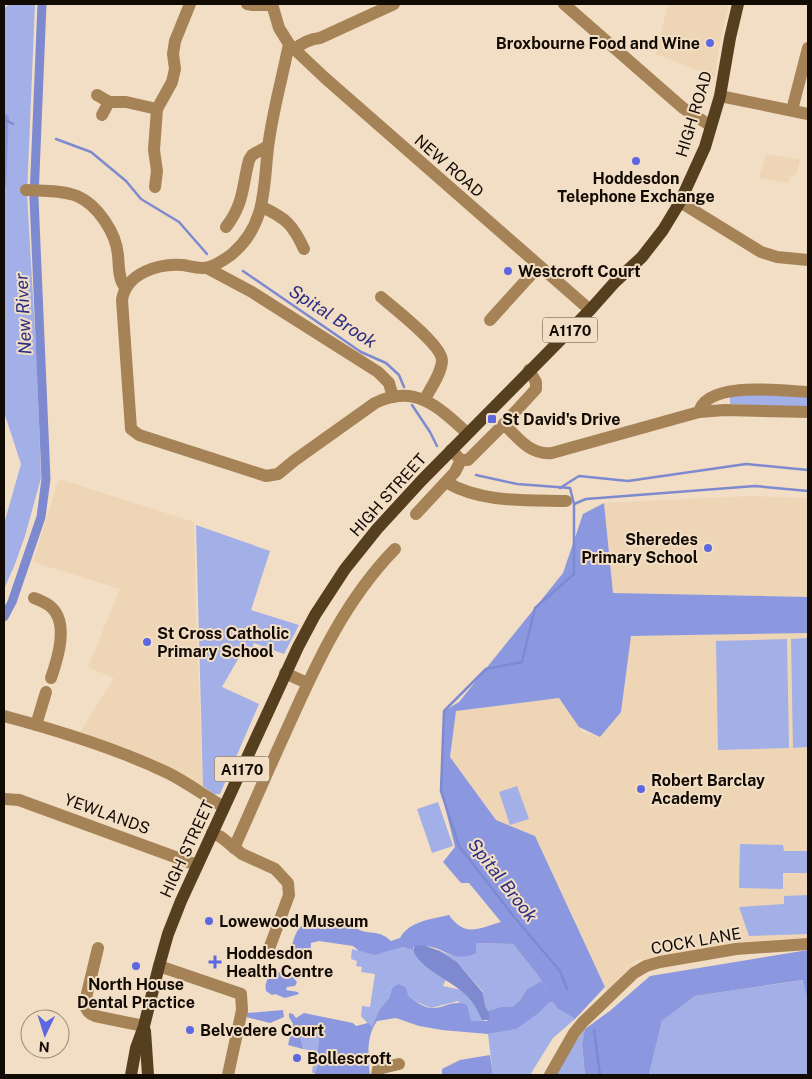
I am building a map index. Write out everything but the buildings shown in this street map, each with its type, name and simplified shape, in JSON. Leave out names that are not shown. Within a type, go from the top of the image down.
[{"type":"main road","name":"HIGH ROAD","points":[[680,202],[705,147],[720,96],[738,4]]},
{"type":"main road","name":"A1170","points":[[451,450],[590,310],[615,282],[642,257],[663,230],[680,202]]},
{"type":"main road","name":"HIGH STREET","points":[[131,1075],[136,1048],[174,919],[285,673],[315,615],[361,548],[451,450]]},
{"type":"main road","name":"HIGH STREET","points":[[144,1026],[148,1075]]},
{"type":"street","points":[[155,187],[157,174],[154,150],[157,108],[174,76],[174,48],[179,28],[190,4]]},
{"type":"street","points":[[247,4],[272,4]]},
{"type":"street","name":"NEW ROAD","points":[[272,4],[279,28],[292,47],[590,310]]},
{"type":"street","points":[[207,268],[225,259],[244,241],[262,207],[273,116],[292,47],[313,38],[320,38],[374,8],[394,4]]},
{"type":"street","points":[[564,4],[683,108],[711,126]]},
{"type":"street","points":[[307,61],[320,38]]},
{"type":"street","points":[[792,110],[808,48]]},
{"type":"street","points":[[97,95],[109,102],[126,102],[157,108]]},
{"type":"street","points":[[720,96],[808,114]]},
{"type":"street","points":[[102,115],[109,102]]},
{"type":"street","points":[[226,227],[232,219],[242,197],[249,160],[252,155],[268,146]]},
{"type":"street","points":[[26,190],[55,192],[81,198],[96,212],[109,226],[116,245],[121,281],[126,288]]},
{"type":"street","points":[[680,202],[761,252],[778,257],[808,260]]},
{"type":"street","points":[[262,207],[290,224],[304,249]]},
{"type":"street","points":[[393,397],[389,383],[378,372],[252,292],[207,268],[176,265],[153,268],[138,275],[126,288],[122,300],[130,425],[136,434],[270,476],[278,474],[375,403],[393,397],[416,397],[424,400],[442,410],[467,433]]},
{"type":"street","points":[[490,320],[539,266]]},
{"type":"street","points":[[381,297],[429,339],[441,354],[442,362],[440,368],[424,400]]},
{"type":"street","points":[[451,450],[461,460],[464,461],[471,458],[536,389],[536,382],[530,370]]},
{"type":"street","points":[[699,412],[702,405],[712,396],[725,391],[808,392]]},
{"type":"street","points":[[725,391],[725,410]]},
{"type":"street","points":[[504,424],[529,448],[547,454],[699,412],[725,410],[808,412]]},
{"type":"street","points":[[416,514],[458,469],[461,460]]},
{"type":"street","points":[[446,482],[463,491],[484,496],[566,501]]},
{"type":"street","points":[[234,848],[307,683],[345,611],[365,582],[395,549]]},
{"type":"street","points":[[34,598],[51,607],[59,619],[61,636],[56,664],[51,678]]},
{"type":"street","points":[[285,673],[307,683]]},
{"type":"street","points":[[36,725],[46,692]]},
{"type":"street","points":[[4,716],[79,737],[144,762],[177,778],[224,807]]},
{"type":"street","name":"YEWLANDS","points":[[4,799],[19,800],[198,865]]},
{"type":"street","points":[[212,833],[221,837],[242,854],[275,869],[286,878],[289,895],[269,949]]},
{"type":"street","name":"COCK LANE","points":[[550,1075],[574,1033],[583,1022],[634,974],[646,966],[736,949],[808,944]]},
{"type":"street","points":[[98,948],[85,1002],[86,1009],[92,1015],[144,1026]]},
{"type":"street","points":[[158,971],[241,998],[242,1010],[228,1075]]},
{"type":"street","points":[[377,1075],[378,1069],[399,1064]]},
{"type":"shaded area","points":[[9,4],[35,4],[27,194],[37,366],[41,478],[25,536],[4,589],[4,524],[21,464],[4,412],[4,185],[9,117],[4,113],[4,9]]},
{"type":"shaded area","points":[[668,4],[729,4],[720,42],[715,77],[656,54]]},
{"type":"shaded area","points":[[4,113],[9,116],[6,186],[4,185]]},
{"type":"shaded area","points":[[766,154],[800,160],[796,175],[790,176],[788,183],[759,178]]},
{"type":"shaded area","points":[[730,394],[808,395],[808,408],[730,404]]},
{"type":"shaded area","name":"St Cross Catholic Primary School","points":[[59,479],[194,522],[203,786],[79,734],[114,678],[88,667],[120,589],[33,562]]},
{"type":"shaded area","name":"Sheredes Primary School","points":[[751,496],[808,498],[808,597],[613,593],[604,503]]},
{"type":"shaded area","points":[[604,503],[613,593],[808,597],[808,633],[631,636],[621,712],[600,737],[579,727],[559,698],[456,711],[450,757],[496,820],[535,836],[605,987],[575,1019],[550,1002],[539,1013],[516,1029],[488,1034],[419,1026],[396,1018],[377,1021],[369,1040],[370,1075],[314,1075],[319,1061],[317,1033],[312,1029],[301,1031],[303,1049],[288,1045],[293,1024],[289,1013],[293,1014],[296,1018],[304,1013],[353,1023],[356,1026],[368,1023],[372,1027],[379,1010],[389,998],[392,988],[398,984],[405,987],[409,997],[419,1004],[436,1008],[461,1003],[467,1005],[471,1021],[487,1021],[489,1018],[488,1011],[500,1007],[512,1007],[520,1000],[527,989],[541,981],[548,992],[537,974],[513,944],[476,943],[476,953],[461,957],[425,946],[413,947],[413,950],[402,947],[375,955],[359,951],[353,946],[319,941],[311,943],[310,956],[302,955],[297,959],[292,959],[292,949],[297,932],[303,924],[312,921],[347,925],[362,931],[380,934],[391,941],[400,938],[404,932],[415,924],[449,915],[461,927],[467,929],[501,922],[469,883],[461,883],[443,862],[455,847],[441,791],[444,711],[459,702],[563,573],[583,514]]},
{"type":"shaded area","points":[[196,525],[270,551],[251,610],[299,625],[284,654],[254,643],[252,648],[247,646],[222,687],[259,704],[220,794],[214,794],[203,786]]},
{"type":"shaded area","name":"Robert Barclay Academy","points":[[808,633],[808,943],[637,960],[607,991],[535,836],[496,820],[450,757],[456,711],[559,698],[583,732],[600,737],[621,712],[630,636]]},
{"type":"shaded area","points":[[808,638],[808,747],[793,748],[791,639]]},
{"type":"shaded area","points":[[787,639],[789,748],[718,750],[716,641]]},
{"type":"shaded area","points":[[517,786],[529,819],[510,825],[499,792]]},
{"type":"shaded area","points":[[438,802],[453,846],[432,853],[417,809]]},
{"type":"shaded area","points":[[740,844],[783,845],[784,851],[808,851],[808,873],[783,873],[783,889],[739,888]]},
{"type":"shaded area","points":[[808,895],[808,934],[749,936],[739,907],[784,904],[784,896]]},
{"type":"shaded area","points":[[476,943],[513,944],[541,981],[527,989],[520,1000],[512,1007],[500,1007],[488,1011],[483,992],[457,962],[440,951],[451,955]]},
{"type":"shaded area","points":[[415,945],[426,946],[440,951],[457,962],[483,993],[485,1005],[489,1013],[489,1020],[482,1020],[476,1007],[467,996],[421,962],[413,950]]},
{"type":"shaded area","points":[[397,947],[413,950],[422,962],[446,979],[443,986],[462,990],[474,1002],[484,1021],[471,1021],[458,1001],[431,1008],[392,988],[389,998],[379,1010],[372,1028],[361,1016],[362,1006],[370,1007],[375,974],[361,972],[362,967],[356,966],[357,961],[351,959],[352,949],[375,953],[385,952]]},
{"type":"shaded area","points":[[808,950],[808,1003],[803,980],[695,996],[662,1021],[649,1075],[585,1075],[582,1044],[585,1029],[611,1010],[650,976]]},
{"type":"shaded area","points":[[279,972],[291,975],[297,982],[295,986],[287,987],[286,990],[298,992],[299,994],[285,998],[275,994],[272,995],[266,991],[268,979]]},
{"type":"shaded area","points":[[804,980],[808,1003],[808,1075],[649,1075],[662,1021],[695,996]]},
{"type":"shaded area","points":[[550,1002],[575,1019],[553,1038],[530,1075],[493,1075],[488,1034],[516,1028],[539,1013]]},
{"type":"shaded area","points":[[283,1010],[284,1017],[270,1023],[246,1017],[247,1013]]},
{"type":"shaded area","points":[[307,1028],[312,1029],[317,1034],[319,1044],[317,1052],[303,1049],[300,1035],[301,1031]]},
{"type":"shaded area","points":[[585,1029],[582,1044],[585,1075],[556,1075],[573,1045]]},
{"type":"shaded area","points":[[317,1052],[320,1057],[320,1063],[316,1071],[312,1073],[314,1056]]},
{"type":"shaded area","points":[[490,1055],[493,1075],[442,1075],[442,1069],[460,1060]]},
{"type":"waterway","name":"New River","points":[[4,617],[12,602],[41,517],[46,479],[34,198],[42,4]]},
{"type":"waterway","name":"Spital Brook","points":[[4,119],[13,124]]},
{"type":"waterway","name":"Spital Brook","points":[[56,139],[91,152],[126,181],[141,199],[179,222],[207,254]]},
{"type":"waterway","name":"Spital Brook","points":[[243,271],[361,352],[386,363],[399,375],[404,387]]},
{"type":"waterway","name":"Spital Brook","points":[[412,405],[437,446]]},
{"type":"waterway","points":[[560,488],[579,476],[628,481],[746,464],[808,470]]},
{"type":"waterway","name":"Spital Brook","points":[[476,475],[517,484],[570,488],[574,504],[574,574],[535,608],[522,662],[486,669],[444,711],[441,791],[459,846],[515,918],[560,971],[567,989]]},
{"type":"waterway","points":[[574,504],[586,499],[755,486],[808,491]]},
{"type":"waterway","name":"Spital Brook","points":[[594,1030],[600,1075]]},
{"type":"place","name":"Broxbourne Food and Wine","points":[[710,43]]},
{"type":"place","name":"Hoddesdon Telephone Exchange","points":[[636,161]]},
{"type":"place","name":"Westcroft Court","points":[[508,271]]},
{"type":"place","name":"St David's Drive","points":[[492,419]]},
{"type":"place","name":"Sheredes Primary School","points":[[708,548]]},
{"type":"place","name":"St Cross Catholic Primary School","points":[[147,642]]},
{"type":"place","name":"Robert Barclay Academy","points":[[641,789]]},
{"type":"place","name":"Lowewood Museum","points":[[209,921]]},
{"type":"place","name":"Hoddesdon Health Centre","points":[[215,962]]},
{"type":"place","name":"North House Dental Practice","points":[[136,966]]},
{"type":"place","name":"Belvedere Court","points":[[190,1030]]},
{"type":"place","name":"Bollescroft","points":[[297,1058]]}]
